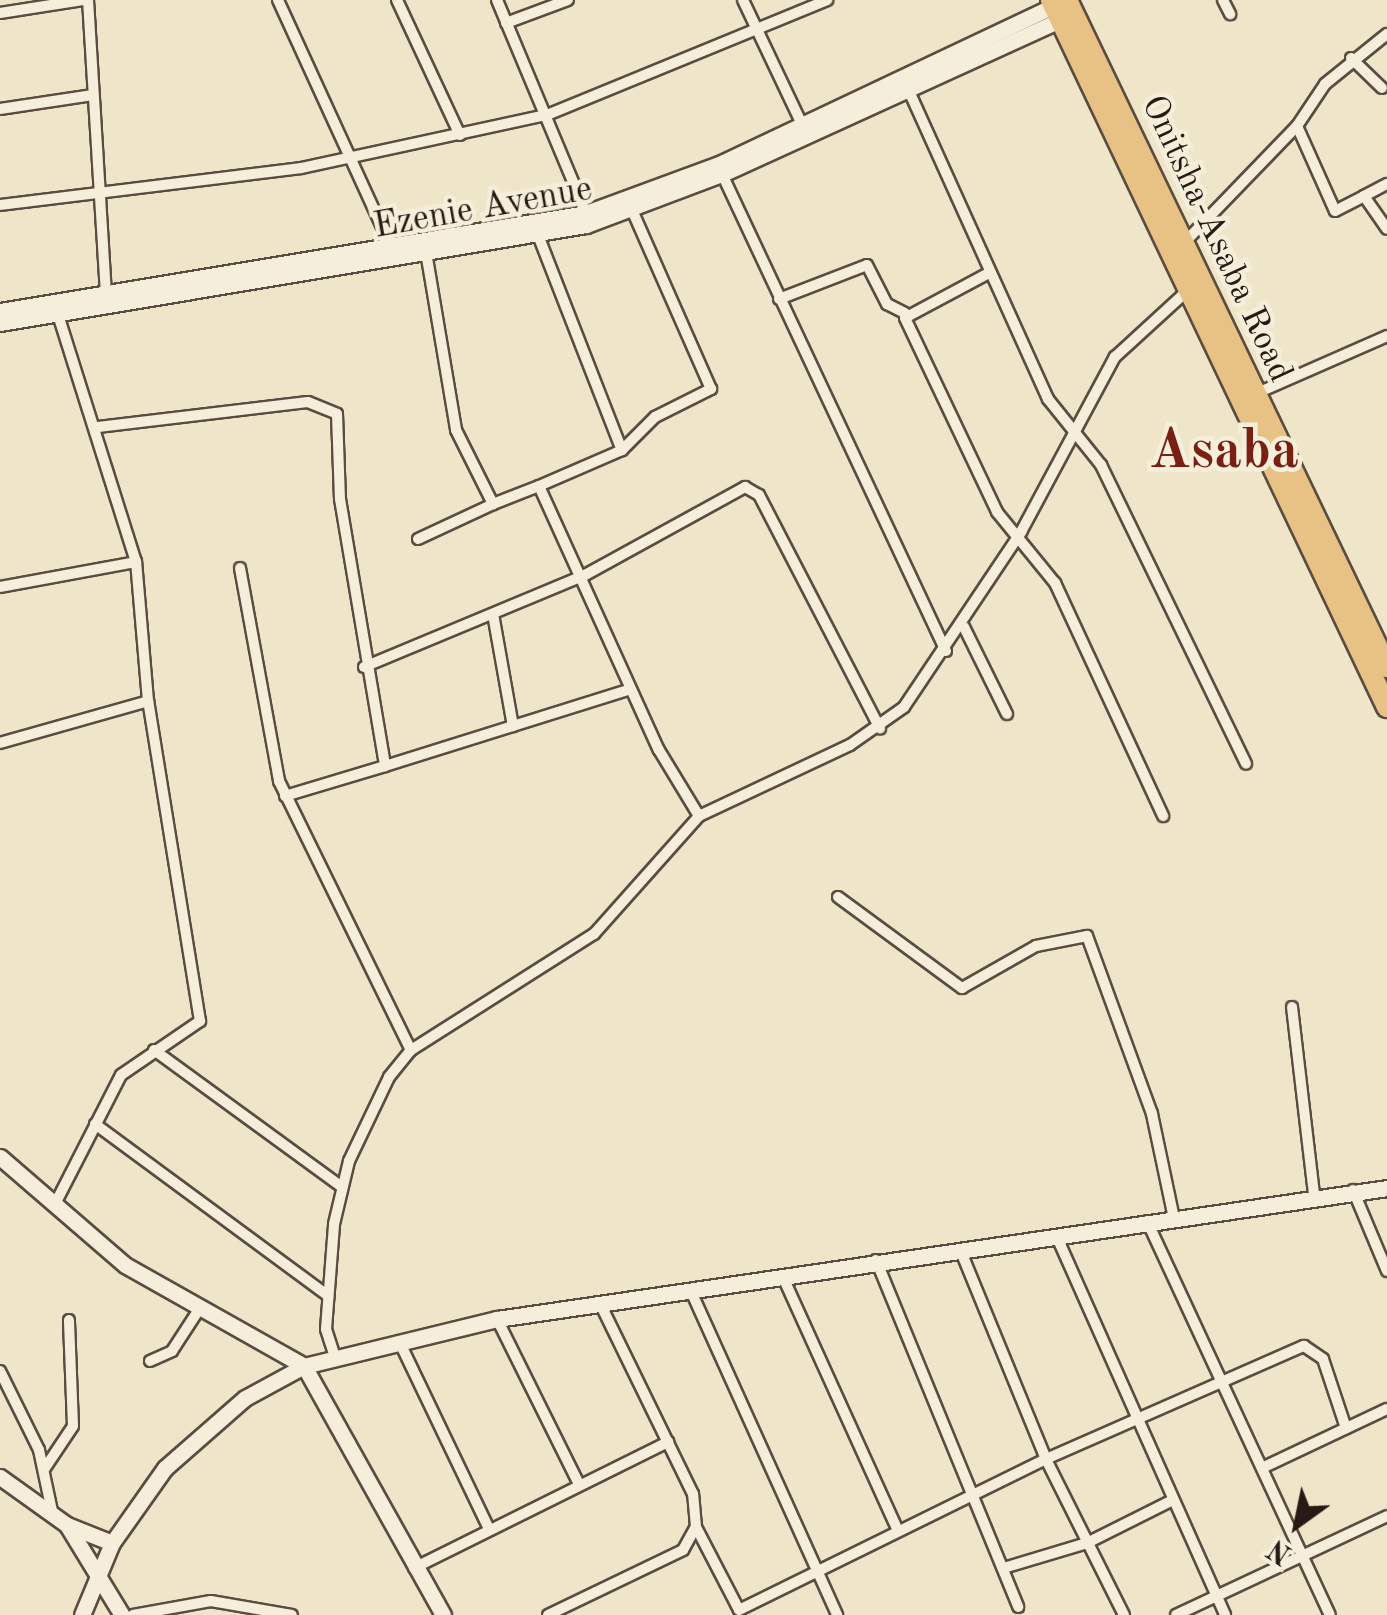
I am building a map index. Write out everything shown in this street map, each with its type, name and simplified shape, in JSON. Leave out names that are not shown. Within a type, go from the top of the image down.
[{"type":"highway","name":"Onitsha-Asaba Road","points":[[1058,7],[1182,244],[1254,394],[1336,581],[1387,667]]},
{"type":"highway","points":[[1058,7],[1188,290],[1336,581],[1387,707]]},
{"type":"street","points":[[0,12],[86,0],[106,293]]},
{"type":"street","points":[[278,0],[389,244]]},
{"type":"street","points":[[397,0],[460,135]]},
{"type":"street","points":[[496,0],[586,212]]},
{"type":"street","points":[[506,23],[568,0]]},
{"type":"street","points":[[743,0],[802,124]]},
{"type":"street","points":[[0,206],[98,187],[350,158],[548,115],[827,0]]},
{"type":"street","points":[[1223,0],[1230,14]]},
{"type":"street","name":"Ezenie Avenue","points":[[0,311],[348,256],[426,252],[538,235],[632,210],[909,91],[1058,7]]},
{"type":"street","name":"Ezenie Avenue","points":[[0,323],[348,256],[389,244],[586,212],[802,124],[1058,7]]},
{"type":"street","points":[[1182,244],[1297,126],[1351,58],[1387,34]]},
{"type":"street","points":[[1351,58],[1382,88]]},
{"type":"street","points":[[909,91],[987,274],[1070,428],[1101,465],[1246,764]]},
{"type":"street","points":[[0,109],[92,96]]},
{"type":"street","points":[[1297,126],[1335,212],[1387,184]]},
{"type":"street","points":[[722,174],[946,651]]},
{"type":"street","points":[[1364,196],[1387,229]]},
{"type":"street","points":[[418,539],[622,450],[655,417],[712,386],[632,210]]},
{"type":"street","points":[[538,235],[622,450]]},
{"type":"street","points":[[426,252],[450,416],[492,504]]},
{"type":"street","points":[[780,299],[864,265],[887,304],[905,313],[997,512],[1022,532],[1055,583],[1163,816]]},
{"type":"street","points":[[905,313],[987,274]]},
{"type":"street","points":[[335,1356],[328,1296],[342,1187],[369,1112],[411,1050],[594,934],[699,816],[880,728],[964,627],[1022,532],[1070,428],[1148,317],[1188,290]]},
{"type":"street","points":[[54,1206],[122,1075],[154,1050],[191,1035],[200,1020],[148,701],[136,562],[98,426],[58,314]]},
{"type":"street","points":[[1254,394],[1387,336]]},
{"type":"street","points":[[98,426],[308,402],[332,409],[364,668],[385,766]]},
{"type":"street","points":[[539,486],[586,576],[630,690],[699,816]]},
{"type":"street","points":[[364,668],[586,576],[752,488],[880,728]]},
{"type":"street","points":[[0,588],[136,562]]},
{"type":"street","points":[[240,568],[285,796],[411,1050]]},
{"type":"street","points":[[493,614],[512,726]]},
{"type":"street","points":[[964,627],[1007,714]]},
{"type":"street","points":[[285,796],[630,690]]},
{"type":"street","points":[[0,743],[148,701]]},
{"type":"street","points":[[838,897],[962,988],[1036,946],[1087,936],[1152,1114],[1174,1214]]},
{"type":"street","points":[[1292,1007],[1314,1195]]},
{"type":"street","points":[[154,1050],[342,1187]]},
{"type":"street","points":[[95,1124],[328,1296]]},
{"type":"street","points":[[0,1158],[54,1206],[198,1312],[304,1366],[443,1615]]},
{"type":"street","points":[[82,1615],[112,1542],[182,1450],[245,1398],[304,1366],[398,1339],[496,1319],[1174,1214],[1387,1188]]},
{"type":"street","points":[[1354,1190],[1387,1272]]},
{"type":"street","points":[[1146,1219],[1330,1615]]},
{"type":"street","points":[[1056,1234],[1136,1421],[1226,1615]]},
{"type":"street","points":[[960,1248],[1046,1459],[1124,1615]]},
{"type":"street","points":[[875,1259],[978,1492],[1018,1607]]},
{"type":"street","points":[[782,1274],[898,1529]]},
{"type":"street","points":[[689,1288],[837,1615]]},
{"type":"street","points":[[600,1303],[693,1494],[696,1528],[735,1609],[813,1566],[1304,1346],[1316,1351],[1346,1428]]},
{"type":"street","points":[[150,1361],[172,1352],[198,1312]]},
{"type":"street","points":[[496,1319],[578,1482]]},
{"type":"street","points":[[45,1468],[72,1426],[69,1320]]},
{"type":"street","points":[[398,1339],[489,1529]]},
{"type":"street","points":[[0,1371],[45,1468],[52,1510]]},
{"type":"street","points":[[1262,1468],[1387,1409]]},
{"type":"street","points":[[414,1568],[578,1482],[668,1442]]},
{"type":"street","points":[[3,1484],[52,1510],[67,1525],[95,1581],[122,1615]]},
{"type":"street","points":[[1007,1567],[1087,1543],[1173,1500]]},
{"type":"street","points":[[1176,1615],[1387,1516]]},
{"type":"street","points":[[67,1525],[112,1542]]},
{"type":"street","points":[[548,1615],[683,1550],[696,1528]]},
{"type":"street","points":[[134,1615],[210,1601],[292,1615]]},
{"type":"district","name":"Asaba","points":[[1224,453]]}]
